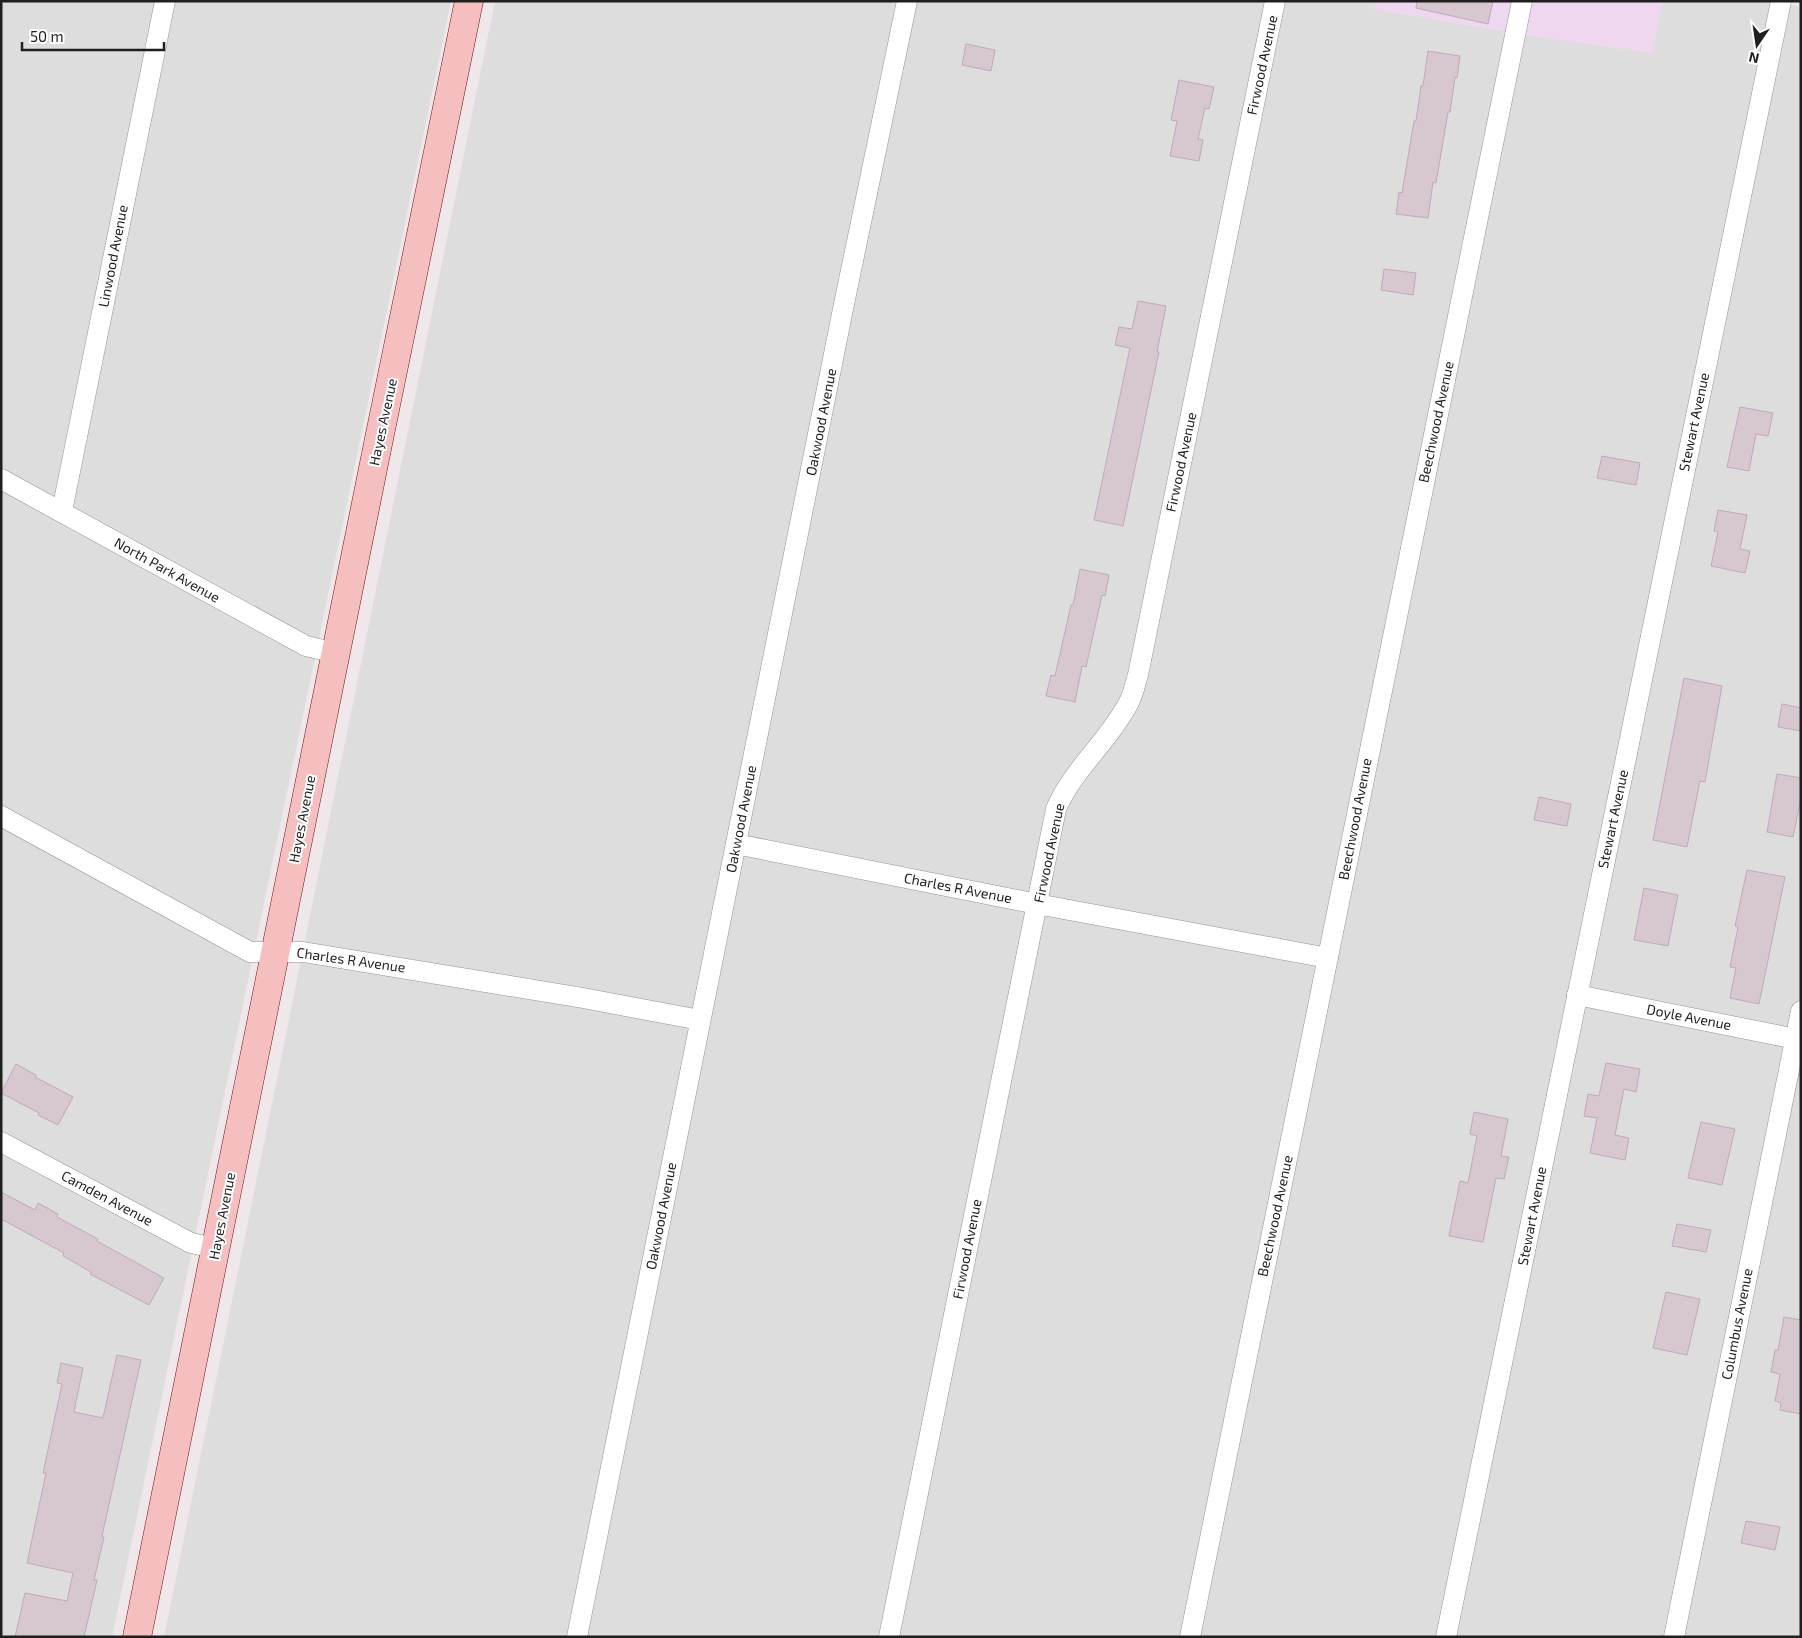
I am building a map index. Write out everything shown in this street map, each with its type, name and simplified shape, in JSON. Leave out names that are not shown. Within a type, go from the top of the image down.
[{"type":"street","name":"Linwood Avenue","points":[[62,511],[165,1]]},
{"type":"street","name":"Hayes Avenue","points":[[137,1637],[469,1]]},
{"type":"street","name":"Oakwood Avenue","points":[[577,1637],[842,314],[907,1]]},
{"type":"street","name":"Firwood Avenue","points":[[888,1637],[1056,809],[1062,794],[1111,730],[1129,703],[1138,675],[1276,1]]},
{"type":"street","name":"Beechwood Avenue","points":[[1190,1637],[1522,1]]},
{"type":"street","name":"Stewart Avenue","points":[[1446,1637],[1781,1]]},
{"type":"street","name":"North Park Avenue","points":[[1,479],[306,646],[336,653]]},
{"type":"street","name":"Charles R Avenue","points":[[1,816],[250,952],[303,952],[584,998],[700,1020]]},
{"type":"street","name":"Charles R Avenue","points":[[736,844],[1038,904],[1328,958]]},
{"type":"street","name":"Doyle Avenue","points":[[1577,995],[1798,1040]]},
{"type":"street","name":"Columbus Avenue","points":[[1674,1637],[1798,1040],[1801,1011]]},
{"type":"street","name":"Camden Avenue","points":[[1,1142],[191,1243],[215,1248]]},
{"type":"shaded area","points":[[1,1],[451,1],[112,1637],[1,1637]]},
{"type":"shaded area","points":[[495,1],[1377,1],[1375,9],[1528,35],[1652,53],[1662,1],[1770,1],[1801,7],[1801,1637],[164,1637]]},
{"type":"shaded area","points":[[1377,1],[1662,1],[1652,53],[1528,35],[1375,9]]},
{"type":"building","points":[[1417,1],[1493,1],[1488,24],[1416,8]]},
{"type":"building","points":[[966,44],[995,50],[991,71],[962,65]]},
{"type":"building","points":[[1428,51],[1460,56],[1436,183],[1433,182],[1428,218],[1396,214],[1399,192],[1402,193]]},
{"type":"building","points":[[1179,80],[1214,87],[1209,109],[1205,108],[1198,139],[1203,140],[1199,161],[1170,156],[1177,121],[1171,120]]},
{"type":"building","points":[[1384,269],[1416,273],[1413,295],[1381,290]]},
{"type":"building","points":[[1138,301],[1166,306],[1157,352],[1159,352],[1123,526],[1094,520],[1130,348],[1115,345],[1119,327],[1132,329]]},
{"type":"building","points":[[1740,407],[1773,413],[1768,436],[1756,434],[1749,471],[1727,467]]},
{"type":"building","points":[[1602,456],[1640,463],[1636,485],[1597,478]]},
{"type":"building","points":[[1718,510],[1747,515],[1740,549],[1750,551],[1745,573],[1711,566],[1718,532],[1714,531]]},
{"type":"building","points":[[1080,569],[1109,575],[1105,596],[1102,595],[1086,667],[1082,666],[1075,702],[1046,696],[1051,675],[1055,676]]},
{"type":"building","points":[[1684,678],[1722,686],[1705,782],[1700,781],[1687,847],[1653,840]]},
{"type":"building","points":[[1782,704],[1801,708],[1801,731],[1778,727]]},
{"type":"building","points":[[1777,774],[1801,778],[1801,799],[1793,837],[1767,832]]},
{"type":"building","points":[[1539,797],[1571,804],[1567,826],[1534,820]]},
{"type":"building","points":[[1747,870],[1785,877],[1759,1004],[1730,998],[1736,968],[1730,967],[1738,927],[1735,926]]},
{"type":"building","points":[[1644,888],[1678,895],[1668,946],[1634,940]]},
{"type":"building","points":[[1606,1063],[1640,1069],[1636,1092],[1624,1089],[1615,1135],[1629,1138],[1625,1160],[1590,1153],[1597,1118],[1584,1116],[1588,1094],[1599,1096]]},
{"type":"building","points":[[16,1064],[36,1075],[35,1077],[73,1097],[58,1125],[1,1093]]},
{"type":"building","points":[[1474,1112],[1508,1119],[1501,1156],[1509,1157],[1504,1179],[1496,1178],[1483,1242],[1449,1236],[1460,1181],[1468,1183],[1477,1136],[1470,1134]]},
{"type":"building","points":[[1701,1122],[1735,1129],[1722,1185],[1688,1178]]},
{"type":"building","points":[[1,1192],[35,1210],[38,1203],[58,1214],[57,1217],[98,1239],[97,1241],[164,1278],[149,1305],[90,1274],[91,1272],[63,1256],[64,1253],[1,1219]]},
{"type":"building","points":[[1677,1224],[1711,1230],[1706,1252],[1672,1246]]},
{"type":"building","points":[[1666,1292],[1700,1299],[1687,1355],[1653,1348]]},
{"type":"building","points":[[1784,1317],[1801,1320],[1801,1414],[1780,1410],[1781,1403],[1775,1401],[1780,1374],[1771,1372],[1775,1350],[1778,1350]]},
{"type":"building","points":[[117,1355],[141,1360],[102,1536],[104,1537],[94,1580],[97,1580],[84,1637],[15,1637],[25,1593],[67,1601],[73,1573],[27,1563],[46,1473],[43,1473],[62,1384],[57,1383],[61,1363],[83,1368],[74,1412],[103,1418]]},
{"type":"building","points":[[1746,1521],[1780,1527],[1775,1550],[1741,1543]]}]
